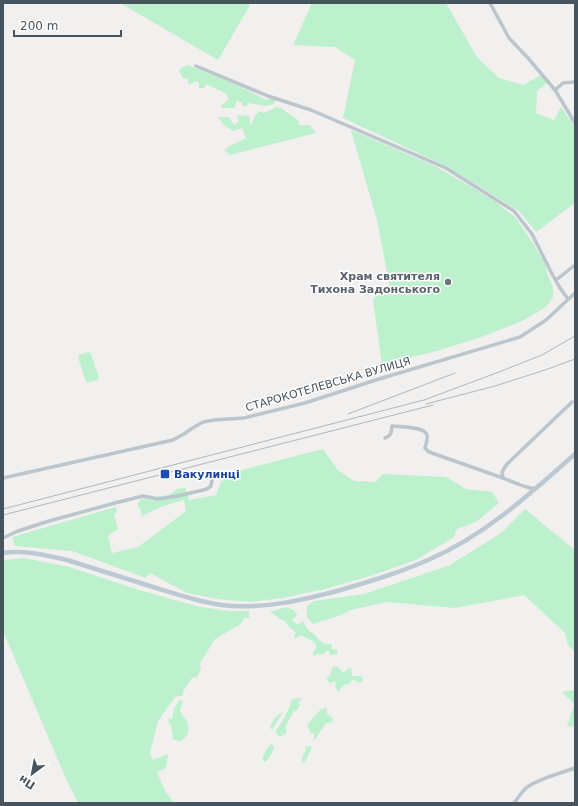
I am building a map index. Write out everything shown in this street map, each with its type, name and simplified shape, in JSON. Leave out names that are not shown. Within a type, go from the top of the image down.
[{"type":"main road","points":[[3,553],[30,553],[67,560],[213,604],[255,606],[284,603],[321,595],[374,580],[429,560],[481,531],[514,507],[575,454]]},
{"type":"street","points":[[490,3],[509,38],[555,90],[575,123]]},
{"type":"street","points":[[196,66],[268,96],[311,110],[446,168],[514,211],[532,234],[556,280],[568,299]]},
{"type":"street","points":[[555,90],[564,83],[575,82]]},
{"type":"street","points":[[556,280],[575,265]]},
{"type":"street","name":"СТАРОКОТЕЛЕВСЬКА ВУЛИЦЯ","points":[[3,478],[173,440],[203,422],[244,418],[305,403],[379,379],[520,337],[546,320],[575,293]]},
{"type":"street","points":[[503,478],[502,472],[507,464],[572,402]]},
{"type":"street","points":[[385,438],[390,437],[392,426],[423,430],[427,437],[426,448],[429,452],[535,489]]},
{"type":"street","points":[[3,538],[18,531],[49,521],[122,501],[143,496],[158,499],[207,489],[211,486],[212,480]]},
{"type":"street","points":[[514,803],[527,787],[575,768]]},
{"type":"green space","points":[[120,3],[247,3],[250,5],[218,60]]},
{"type":"green space","points":[[312,3],[446,3],[477,57],[499,78],[523,85],[541,75],[547,83],[537,91],[536,113],[554,120],[561,107],[575,127],[575,203],[536,232],[519,211],[448,167],[343,118],[355,60],[335,47],[293,45]]},
{"type":"green space","points":[[187,65],[227,81],[266,100],[271,98],[276,100],[274,104],[266,106],[249,103],[246,106],[242,106],[242,102],[236,101],[234,108],[222,108],[221,105],[229,99],[225,93],[206,84],[204,88],[199,88],[199,83],[195,81],[189,85],[188,79],[183,78],[179,71]]},
{"type":"green space","points":[[276,107],[281,108],[298,120],[299,125],[310,125],[316,133],[230,155],[224,150],[246,138],[242,128],[233,131],[224,125],[218,117],[229,117],[234,125],[239,121],[236,115],[249,116],[251,125],[259,111],[264,113]]},
{"type":"green space","points":[[351,130],[433,165],[496,202],[515,217],[545,264],[553,287],[553,297],[546,307],[522,321],[484,336],[437,351],[382,364],[373,301],[376,296],[390,294],[390,288],[377,220]]},
{"type":"green space","points":[[89,352],[99,378],[88,383],[86,382],[78,357],[79,355]]},
{"type":"green space","points":[[323,449],[338,470],[354,481],[376,482],[382,474],[446,477],[466,489],[492,492],[499,503],[476,522],[457,529],[454,537],[416,560],[329,588],[283,598],[250,602],[217,599],[187,593],[150,573],[146,578],[72,551],[15,546],[12,537],[116,507],[117,512],[114,514],[118,529],[108,536],[112,553],[138,547],[186,511],[184,500],[163,506],[142,516],[140,508],[138,508],[138,503],[141,499],[169,495],[177,489],[185,487],[189,500],[216,495],[221,482],[238,471]]},
{"type":"green space","points":[[525,509],[575,550],[575,652],[568,645],[565,633],[524,595],[455,608],[387,602],[351,610],[341,615],[313,624],[308,618],[307,606],[314,601],[364,594],[450,565],[501,533]]},
{"type":"green space","points":[[24,558],[69,567],[139,590],[200,607],[231,611],[249,611],[249,618],[244,618],[241,624],[215,639],[200,663],[201,669],[197,677],[192,678],[185,688],[182,696],[175,697],[158,721],[150,753],[153,760],[168,754],[166,768],[157,772],[165,791],[174,803],[78,803],[67,781],[3,631],[3,560]]},
{"type":"green space","points":[[286,607],[294,610],[297,615],[292,621],[298,625],[303,621],[308,630],[325,644],[331,644],[332,649],[337,650],[338,654],[331,655],[328,650],[322,655],[318,654],[313,656],[316,645],[301,635],[297,638],[293,637],[296,633],[285,621],[270,612]]},
{"type":"green space","points":[[337,666],[344,673],[351,667],[352,676],[362,677],[363,679],[361,683],[352,680],[349,684],[342,686],[339,692],[335,687],[336,682],[328,682],[327,678],[331,674],[332,668]]},
{"type":"green space","points":[[575,690],[575,726],[567,727],[574,704],[562,692]]},
{"type":"green space","points":[[302,698],[298,703],[300,706],[296,711],[294,711],[285,727],[287,732],[280,737],[275,732],[285,716],[292,699]]},
{"type":"green space","points":[[179,700],[183,701],[180,711],[189,727],[188,733],[181,741],[173,740],[171,725],[168,720],[169,718],[172,719],[174,709]]},
{"type":"green space","points":[[327,708],[327,714],[334,720],[331,723],[326,723],[314,741],[314,733],[311,734],[307,725],[321,709]]},
{"type":"green space","points":[[283,712],[272,730],[270,727],[274,720]]},
{"type":"green space","points":[[271,744],[274,746],[272,753],[265,762],[262,758]]},
{"type":"green space","points":[[311,746],[312,748],[304,763],[302,763],[302,758],[306,750],[305,747]]},
{"type":"railway","points":[[3,509],[424,400],[542,355],[575,336]]},
{"type":"railway","points":[[426,404],[495,386],[575,359]]},
{"type":"railway","points":[[348,414],[455,373]]},
{"type":"railway","points":[[3,515],[433,405]]},
{"type":"place","name":"Храм святителя Тихона Задонського","points":[[448,282]]},
{"type":"place","name":"Вакулинці","points":[[165,474]]}]
